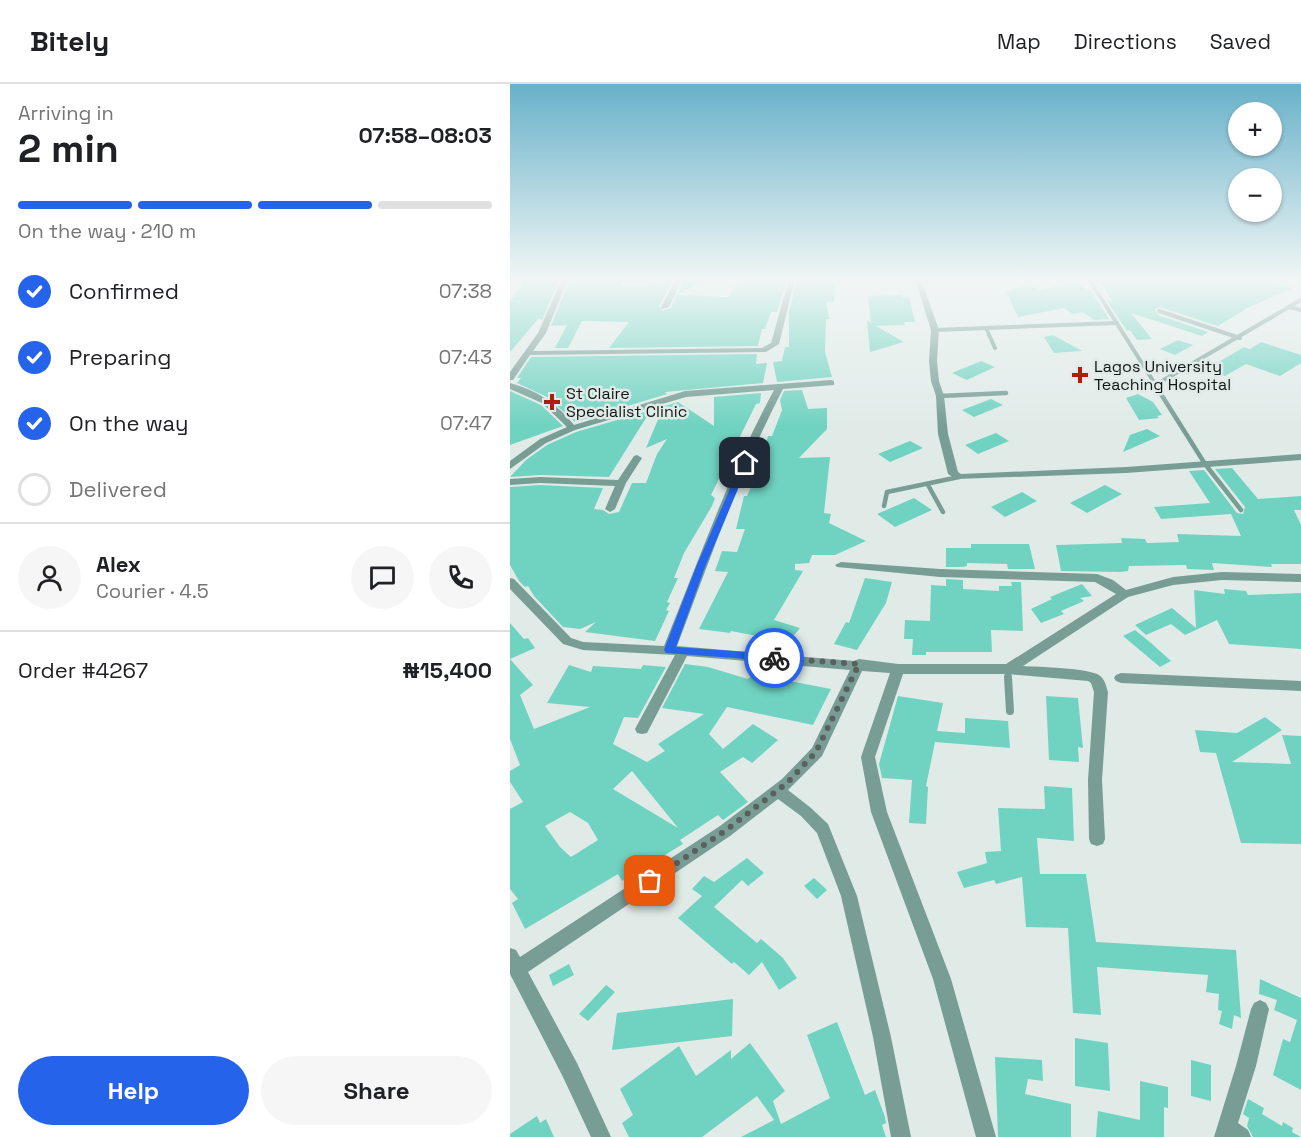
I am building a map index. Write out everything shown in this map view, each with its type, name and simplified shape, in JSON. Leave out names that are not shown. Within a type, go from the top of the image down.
[{"type":"street","points":[[510,378],[530,352],[544,328]]},
{"type":"street","points":[[530,352],[700,351],[770,348],[775,344],[779,328]]},
{"type":"street","points":[[935,330],[933,361],[935,381],[940,396],[943,434],[953,474],[959,477],[1126,470],[1301,457]]},
{"type":"street","points":[[510,466],[543,441],[572,428],[685,394],[831,383]]},
{"type":"street","points":[[510,386],[531,392],[541,398],[572,428]]},
{"type":"street","points":[[642,729],[676,651],[725,508],[763,418],[780,386]]},
{"type":"street","points":[[610,509],[621,483],[637,458]]},
{"type":"street","points":[[510,482],[540,480],[621,483]]},
{"type":"street","points":[[841,565],[939,573],[1097,578],[1109,583],[1124,594]]},
{"type":"street","points":[[1008,669],[1124,594],[1173,581],[1222,576],[1301,578]]},
{"type":"street","points":[[510,582],[567,641],[583,646],[893,668],[1008,669],[1095,678],[1100,683],[1101,692],[1095,780],[1097,839]]},
{"type":"street","points":[[601,1137],[570,1070],[513,962],[725,831],[777,790],[816,752],[863,665]]},
{"type":"street","points":[[893,668],[868,758],[879,812],[942,979],[986,1137]]},
{"type":"street","points":[[1120,678],[1301,686]]},
{"type":"street","points":[[777,790],[806,812],[823,830],[849,896],[882,1037],[901,1137]]},
{"type":"street","points":[[1231,1134],[1260,1009]]},
{"type":"lane","points":[[935,330],[984,328]]},
{"type":"lane","points":[[988,328],[995,348]]},
{"type":"lane","points":[[1119,328],[1205,464],[1240,510]]},
{"type":"lane","points":[[1210,328],[1240,338]]},
{"type":"lane","points":[[1156,385],[1257,328]]},
{"type":"lane","points":[[940,396],[1006,393]]},
{"type":"lane","points":[[884,506],[887,492],[959,477]]},
{"type":"lane","points":[[928,485],[943,512]]},
{"type":"lane","points":[[1008,669],[1010,711]]},
{"type":"building","points":[[510,328],[530,328],[510,352]]},
{"type":"building","points":[[565,328],[578,328],[568,348],[555,348]]},
{"type":"building","points":[[624,328],[765,328],[762,329],[758,346],[609,348]]},
{"type":"building","points":[[789,328],[826,328],[825,352],[832,377],[777,382],[773,362],[782,361],[785,347],[789,347]]},
{"type":"building","points":[[868,328],[880,328],[904,342],[870,352]]},
{"type":"building","points":[[1125,328],[1143,328],[1152,339],[1137,340],[1130,330],[1127,331]]},
{"type":"building","points":[[1178,328],[1197,328],[1208,332],[1202,336]]},
{"type":"building","points":[[1053,335],[1082,351],[1054,353],[1044,337]]},
{"type":"building","points":[[1178,340],[1193,345],[1175,355],[1160,349]]},
{"type":"building","points":[[1261,342],[1301,355],[1301,363],[1280,376],[1246,364],[1225,376],[1207,369],[1244,347],[1250,349]]},
{"type":"building","points":[[757,354],[756,364],[767,363],[763,383],[665,392],[667,394],[575,422],[547,397],[517,383],[521,378],[517,378],[531,357]]},
{"type":"building","points":[[981,361],[995,367],[967,380],[952,373]]},
{"type":"building","points":[[802,390],[808,409],[827,408],[827,429],[799,458],[830,457],[824,513],[831,514],[829,523],[866,541],[835,555],[812,555],[809,563],[795,564],[795,570],[803,571],[774,620],[800,628],[790,640],[760,632],[757,636],[731,631],[730,633],[699,629],[728,572],[715,571],[722,551],[737,552],[745,529],[736,529],[744,496],[747,496],[759,470],[768,436],[772,436],[782,410],[780,400],[784,391]]},
{"type":"building","points":[[510,391],[541,405],[563,426],[510,445]]},
{"type":"building","points":[[761,393],[760,403],[756,404],[711,495],[715,498],[712,506],[684,553],[674,578],[678,578],[667,602],[670,603],[666,610],[669,611],[655,641],[585,632],[596,622],[580,629],[563,627],[534,596],[528,586],[525,587],[519,581],[510,565],[510,487],[540,485],[603,488],[594,509],[603,510],[609,514],[619,512],[632,483],[646,483],[657,454],[667,439],[646,448],[662,410],[658,408],[678,402],[714,426],[714,397]]},
{"type":"building","points":[[1138,394],[1153,402],[1162,415],[1157,416],[1159,418],[1139,420],[1126,398]]},
{"type":"building","points":[[991,399],[1003,405],[974,417],[962,410]]},
{"type":"building","points":[[651,410],[609,477],[540,475],[510,477],[526,460],[547,445],[576,432]]},
{"type":"building","points":[[1147,429],[1160,436],[1123,452],[1130,435]]},
{"type":"building","points":[[996,433],[1009,441],[978,454],[965,445]]},
{"type":"building","points":[[910,441],[923,448],[890,462],[878,454]]},
{"type":"building","points":[[1232,468],[1258,499],[1301,496],[1301,510],[1294,510],[1301,525],[1301,564],[1271,564],[1272,567],[1212,563],[1214,570],[1187,569],[1186,565],[1129,566],[1128,571],[1121,572],[1061,571],[1056,545],[1122,543],[1121,538],[1145,539],[1147,543],[1179,542],[1177,534],[1241,536],[1231,514],[1161,519],[1154,507],[1210,503],[1189,471],[1204,470],[1237,513],[1243,514],[1245,507],[1215,469]]},
{"type":"building","points":[[1105,485],[1122,494],[1087,513],[1070,503]]},
{"type":"building","points":[[1022,492],[1037,501],[1005,517],[991,507]]},
{"type":"building","points":[[914,498],[932,510],[895,527],[877,514]]},
{"type":"building","points":[[971,544],[1029,544],[1035,569],[1008,569],[1007,564],[967,563],[967,566],[963,567],[946,567],[946,548],[971,548]]},
{"type":"building","points":[[865,578],[892,582],[886,603],[857,650],[834,644],[846,622],[849,623]]},
{"type":"building","points":[[946,579],[963,580],[963,589],[999,591],[999,586],[1012,586],[1011,582],[1021,582],[1023,631],[991,630],[992,652],[926,652],[926,655],[912,655],[913,639],[904,639],[905,620],[930,621],[931,585],[946,586]]},
{"type":"building","points":[[1082,584],[1092,596],[1080,598],[1084,601],[1061,611],[1064,614],[1041,623],[1031,609],[1052,599],[1050,597]]},
{"type":"building","points":[[1224,589],[1246,591],[1248,595],[1301,593],[1301,649],[1229,644],[1217,620],[1185,635],[1171,624],[1146,635],[1135,625],[1172,608],[1196,628],[1194,590],[1225,594]]},
{"type":"building","points":[[510,623],[524,639],[528,638],[535,648],[510,659]]},
{"type":"building","points":[[1135,630],[1171,661],[1160,667],[1123,636]]},
{"type":"building","points":[[510,659],[533,685],[520,695],[534,729],[590,707],[547,703],[569,665],[591,672],[593,666],[641,669],[643,665],[666,667],[638,718],[624,717],[613,744],[647,762],[665,751],[658,744],[704,714],[662,708],[685,664],[708,667],[748,679],[753,674],[831,689],[813,725],[727,707],[709,734],[723,749],[753,724],[778,740],[752,763],[743,757],[720,772],[748,802],[723,820],[718,815],[680,840],[683,844],[622,881],[618,874],[525,929],[512,903],[518,899],[510,889],[510,809],[523,802],[510,782],[510,771],[520,765],[510,739]],"holes":[[[632,771],[678,828],[613,789]],[[570,812],[588,823],[598,840],[571,857],[560,847],[545,826]]]},
{"type":"building","points":[[898,696],[943,703],[937,731],[965,733],[965,718],[1008,721],[1010,748],[935,742],[926,786],[928,787],[926,824],[909,823],[912,780],[882,778],[879,764]]},
{"type":"building","points":[[1046,696],[1078,698],[1083,748],[1078,747],[1079,762],[1049,760]]},
{"type":"building","points":[[1265,717],[1282,730],[1232,762],[1291,764],[1282,735],[1301,736],[1301,844],[1241,843],[1216,753],[1200,752],[1195,730],[1237,733]]},
{"type":"building","points":[[1044,786],[1072,788],[1074,841],[1037,838],[1040,874],[1086,874],[1096,942],[1236,950],[1241,1018],[1234,1015],[1232,1029],[1219,1024],[1222,1011],[1218,1010],[1219,994],[1206,992],[1208,975],[1097,967],[1101,1015],[1073,1013],[1068,928],[1026,927],[1022,877],[996,884],[994,880],[964,888],[957,872],[987,863],[985,852],[1001,851],[998,808],[1045,809]]},
{"type":"building","points":[[747,858],[764,873],[748,886],[742,880],[714,907],[757,943],[761,939],[783,958],[797,978],[779,990],[762,962],[749,975],[734,962],[732,964],[678,918],[702,896],[692,889],[704,876],[714,882]]},
{"type":"building","points":[[814,878],[827,890],[817,899],[804,886]]},
{"type":"building","points":[[569,964],[574,975],[553,986],[549,975]]},
{"type":"building","points":[[1260,979],[1301,998],[1301,1090],[1273,1075],[1283,1039],[1290,1042],[1297,1020],[1274,1010],[1277,1000],[1259,994]]},
{"type":"building","points":[[606,985],[615,992],[588,1021],[579,1014]]},
{"type":"building","points":[[733,999],[732,1036],[612,1050],[617,1013]]},
{"type":"building","points":[[837,1022],[865,1095],[875,1090],[885,1117],[886,1123],[882,1125],[886,1137],[741,1137],[774,1120],[757,1096],[702,1137],[629,1137],[622,1123],[633,1115],[620,1089],[679,1046],[696,1076],[731,1050],[731,1059],[750,1043],[785,1091],[773,1101],[781,1124],[830,1098],[807,1035]]},
{"type":"building","points":[[1075,1038],[1108,1043],[1110,1091],[1075,1086]]},
{"type":"building","points":[[995,1057],[1042,1060],[1043,1081],[1028,1079],[1025,1094],[1071,1104],[1071,1137],[998,1137]]},
{"type":"building","points":[[1191,1060],[1211,1065],[1211,1101],[1191,1096]]},
{"type":"building","points":[[1140,1081],[1168,1087],[1168,1108],[1164,1107],[1164,1137],[1096,1137],[1098,1111],[1140,1120]]},
{"type":"building","points":[[1248,1099],[1264,1108],[1262,1114],[1282,1126],[1283,1122],[1293,1128],[1292,1132],[1301,1137],[1253,1137],[1247,1126],[1249,1118],[1243,1114]]},
{"type":"building","points":[[537,1116],[540,1123],[546,1119],[554,1137],[510,1137],[510,1134]]},
{"type":"way so far","points":[[650,881],[725,831],[787,783],[816,752],[859,664],[774,658]]},
{"type":"place","name":"Lagos University Teaching Hospital","points":[[1080,375]]},
{"type":"place","name":"St Claire Specialist Clinic","points":[[552,402]]},
{"type":"route","points":[[745,463],[669,650],[774,658]]}]
